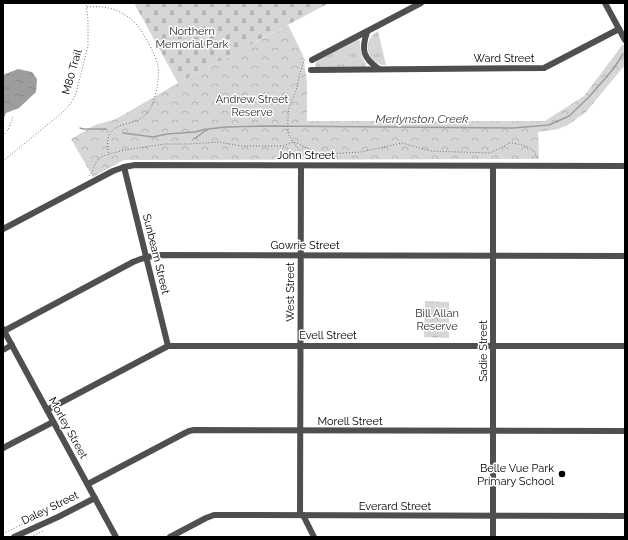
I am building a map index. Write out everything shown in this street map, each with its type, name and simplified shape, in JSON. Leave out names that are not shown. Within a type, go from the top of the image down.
[{"type":"street","points":[[309,59],[367,32],[421,3]]},
{"type":"street","points":[[605,3],[625,40]]},
{"type":"street","name":"Ward Street","points":[[311,70],[544,68],[619,29]]},
{"type":"street","points":[[367,32],[364,40],[364,52],[370,63],[379,69]]},
{"type":"street","name":"John Street","points":[[3,229],[124,166],[625,166]]},
{"type":"street","name":"Sunbeam Street","points":[[124,166],[168,346]]},
{"type":"street","name":"West Street","points":[[301,166],[301,515],[314,537]]},
{"type":"street","name":"Sadie Street","points":[[493,166],[493,537]]},
{"type":"street","name":"Gowrie Street","points":[[3,330],[133,262],[147,257],[160,255],[625,256]]},
{"type":"street","name":"Morley Street","points":[[3,330],[116,537]]},
{"type":"street","points":[[3,350],[12,345]]},
{"type":"street","name":"Evell Street","points":[[47,410],[168,346],[625,346]]},
{"type":"street","points":[[3,448],[53,422]]},
{"type":"street","name":"Morell Street","points":[[88,484],[189,431],[625,431]]},
{"type":"street","name":"Daley Street","points":[[14,537],[95,498]]},
{"type":"street","name":"Everard Street","points":[[170,537],[214,515],[625,516]]},
{"type":"path","name":"M80 Trail","points":[[3,161],[63,112],[72,102],[76,93],[88,46],[86,3]]},
{"type":"path","points":[[87,6],[115,10],[127,16],[139,28],[156,58],[159,70],[154,102],[148,112],[141,118],[121,125],[110,133],[107,146],[109,154]]},
{"type":"path","points":[[301,166],[302,153],[288,134],[288,120],[289,108],[296,91],[302,65],[309,59]]},
{"type":"path","points":[[3,136],[9,128],[13,117]]},
{"type":"path","points":[[88,177],[97,160],[109,154],[124,150],[165,144],[219,142],[241,146],[283,146],[293,142],[315,152],[326,154],[361,152],[402,143],[430,151],[490,154],[513,143],[530,148],[534,151],[537,157],[538,166]]},
{"type":"green space","name":"Northern Memorial Park","points":[[134,3],[329,3],[178,83]]},
{"type":"green space","name":"Andrew Street Reserve","points":[[288,25],[303,55],[307,82],[307,121],[545,121],[584,96],[623,44],[625,48],[625,65],[586,112],[568,125],[558,129],[538,132],[539,159],[124,160],[93,177],[71,139],[95,125],[116,119],[178,83]]},
{"type":"green space","points":[[378,31],[386,65],[379,64],[374,61],[370,57],[368,51],[369,40]]},
{"type":"green space","points":[[359,39],[361,55],[366,66],[316,67],[315,65],[317,61]]},
{"type":"green space","name":"Bill Allan Reserve","points":[[425,301],[449,302],[449,338],[424,337]]},
{"type":"water","points":[[18,69],[32,72],[37,79],[36,92],[19,108],[6,113],[3,120],[3,75]]},
{"type":"waterway","name":"Merlynston Creek","points":[[194,139],[208,129],[226,127],[513,128],[549,125],[569,116],[589,97],[614,68],[623,54]]},
{"type":"waterway","points":[[80,128],[106,129]]},
{"type":"waterway","name":"Merlynston Creek","points":[[123,133],[153,137],[167,134],[195,132],[206,129]]},
{"type":"place","name":"Belle Vue Park Primary School","points":[[562,474]]}]
